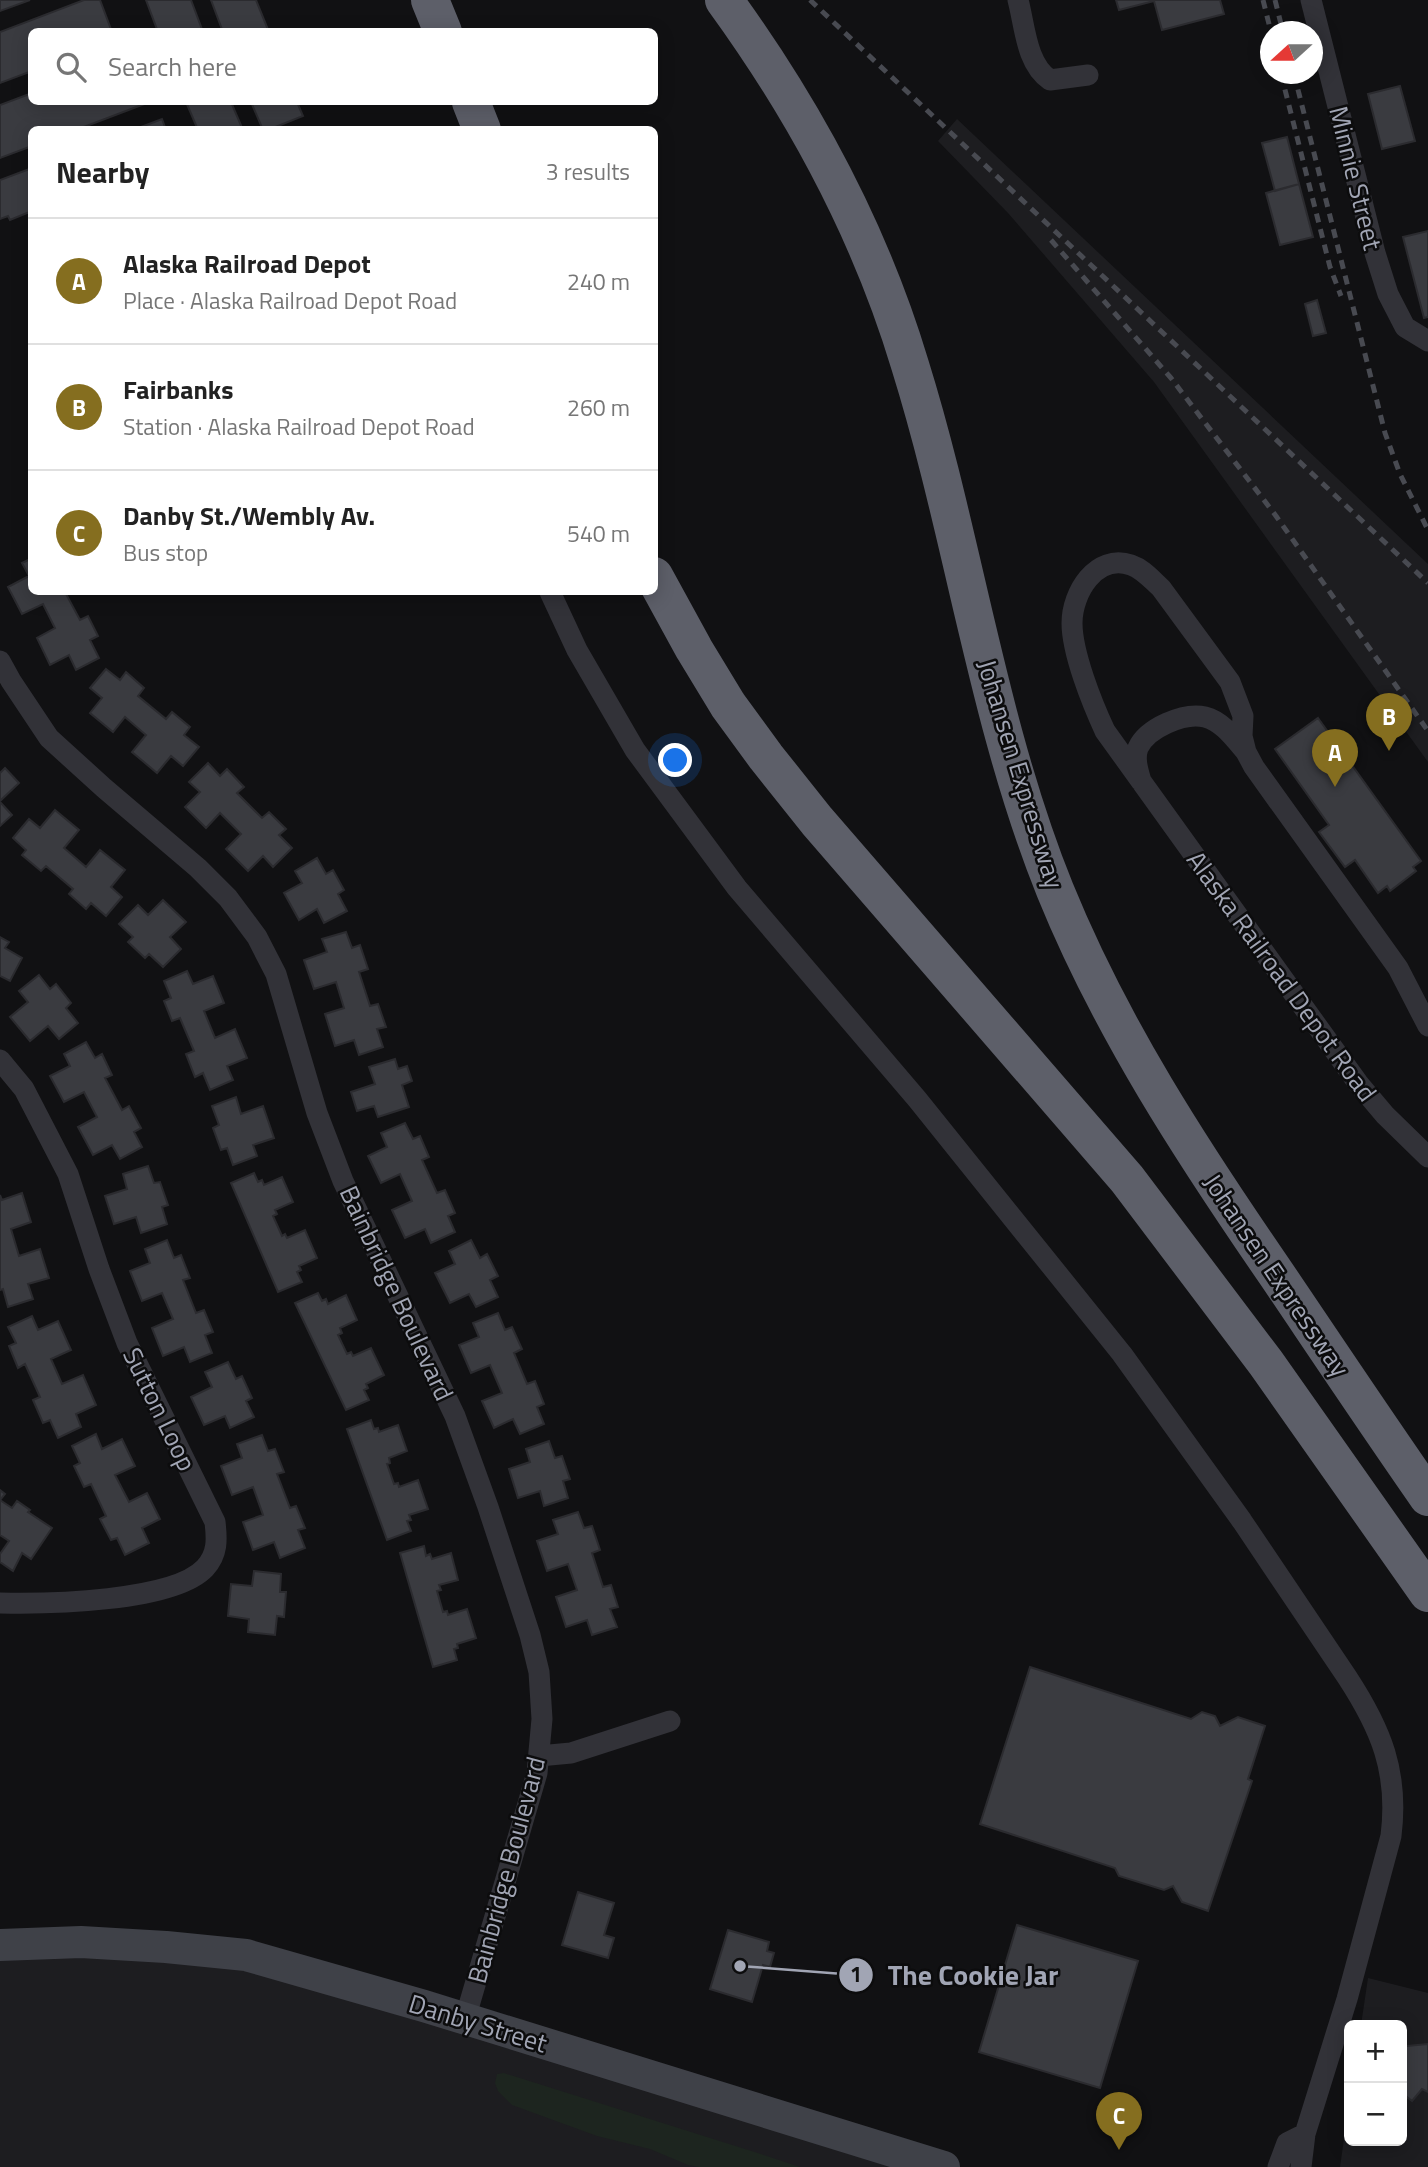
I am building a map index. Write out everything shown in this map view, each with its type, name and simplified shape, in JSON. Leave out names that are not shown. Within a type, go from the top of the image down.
[{"type":"highway","points":[[430,0],[441,28]]},
{"type":"highway","name":"Johansen Expressway","points":[[724,0],[807,127],[857,228],[889,304],[924,413],[1007,745],[1055,890],[1093,975],[1176,1123],[1236,1216],[1428,1497]]},
{"type":"highway","points":[[472,105],[480,126]]},
{"type":"highway","points":[[658,583],[694,649],[766,757],[817,821],[1127,1179],[1266,1363],[1428,1593]]},
{"type":"street","points":[[1018,0],[1032,55],[1040,73],[1050,80],[1088,75]]},
{"type":"street","name":"Minnie Street","points":[[1311,0],[1375,253],[1388,294],[1405,327],[1428,341]]},
{"type":"street","name":"Alaska Railroad Depot Road","points":[[1246,752],[1242,736],[1243,716],[1234,689],[1161,588],[1132,565],[1118,563],[1105,566],[1090,576],[1079,589],[1072,625],[1076,648],[1099,718],[1116,749],[1358,1083],[1385,1115],[1428,1157]]},
{"type":"street","points":[[551,595],[577,650],[635,750],[737,888],[917,1099],[1122,1354],[1242,1521],[1347,1676],[1373,1722],[1386,1751],[1391,1771],[1394,1812],[1391,1836],[1347,1999],[1305,2134],[1301,2167]]},
{"type":"street","name":"Bainbridge Boulevard","points":[[0,661],[49,738],[198,868],[228,898],[257,937],[276,974],[317,1113],[344,1181],[455,1416],[488,1507],[530,1635],[539,1672],[542,1719],[537,1773],[465,2020]]},
{"type":"street","name":"Alaska Railroad Depot Road","points":[[1143,787],[1137,768],[1139,747],[1152,733],[1179,719],[1203,716],[1215,721],[1246,752],[1398,968],[1428,1026]]},
{"type":"street","name":"Sutton Loop","points":[[0,1060],[24,1089],[68,1174],[127,1343],[215,1522],[217,1547],[206,1567],[189,1581],[122,1597],[51,1603],[0,1603]]},
{"type":"street","points":[[539,1756],[571,1753],[670,1721]]},
{"type":"street","name":"Danby Street","points":[[0,1945],[81,1942],[246,1955],[944,2167]]},
{"type":"street","points":[[1278,2167],[1287,2143],[1305,2134]]},
{"type":"shaded area","points":[[957,119],[1428,564],[1428,762],[1154,382],[1008,213],[938,141]]},
{"type":"shaded area","points":[[0,1945],[246,1955],[904,2167],[0,2167]]},
{"type":"shaded area","points":[[1368,1978],[1428,1993],[1428,2167],[1340,2167],[1344,2139],[1344,2146],[1407,2146],[1407,2020],[1362,2020]]},
{"type":"shaded area","points":[[504,2073],[800,2167],[688,2165],[650,2149],[597,2136],[512,2105],[498,2091],[495,2083],[497,2074]]},
{"type":"building","points":[[0,0],[30,0],[0,11]]},
{"type":"building","points":[[84,0],[100,0],[110,28],[28,28],[28,72],[0,83],[0,32]]},
{"type":"building","points":[[146,0],[191,0],[202,28],[156,28]]},
{"type":"building","points":[[211,0],[256,0],[267,28],[222,28]]},
{"type":"building","points":[[1116,0],[1220,0],[1224,14],[1162,30],[1154,1],[1119,10]]},
{"type":"building","points":[[1400,86],[1415,141],[1382,149],[1368,94]]},
{"type":"building","points":[[28,94],[28,105],[142,105],[87,126],[28,126],[28,148],[0,158],[0,105]]},
{"type":"building","points":[[187,105],[232,105],[241,126],[196,126]]},
{"type":"building","points":[[252,105],[298,105],[303,116],[278,126],[261,126]]},
{"type":"building","points":[[162,119],[165,126],[144,126]]},
{"type":"building","points":[[1287,137],[1299,184],[1275,191],[1262,143]]},
{"type":"building","points":[[28,170],[28,213],[10,220],[8,216],[0,219],[0,180]]},
{"type":"building","points":[[1299,184],[1313,237],[1280,245],[1266,193]]},
{"type":"building","points":[[1428,231],[1428,317],[1424,318],[1403,237]]},
{"type":"building","points":[[1317,300],[1326,333],[1313,336],[1305,304]]},
{"type":"building","points":[[28,560],[28,574],[22,563]]},
{"type":"building","points":[[28,577],[28,595],[67,595],[80,620],[88,616],[98,636],[90,640],[99,658],[76,670],[69,655],[50,665],[37,638],[55,628],[43,604],[22,614],[8,587]]},
{"type":"building","points":[[106,669],[120,680],[126,672],[144,688],[138,696],[166,719],[172,712],[190,727],[184,735],[199,747],[183,766],[171,756],[157,773],[132,752],[146,735],[125,717],[113,732],[90,713],[102,698],[90,688]]},
{"type":"building","points":[[1318,718],[1421,861],[1413,867],[1416,871],[1390,891],[1387,886],[1378,893],[1355,860],[1345,867],[1319,832],[1329,825],[1275,749]]},
{"type":"building","points":[[208,763],[220,776],[227,769],[244,787],[237,793],[262,818],[269,812],[286,829],[279,835],[292,848],[273,867],[263,856],[248,871],[226,849],[241,834],[220,813],[206,828],[185,807],[200,792],[189,782]]},
{"type":"building","points":[[5,768],[19,783],[0,801],[0,773]]},
{"type":"building","points":[[0,802],[12,815],[0,826]]},
{"type":"building","points":[[55,810],[79,830],[64,848],[86,867],[100,850],[125,870],[111,887],[122,897],[106,916],[91,903],[86,909],[69,894],[73,889],[46,866],[41,871],[22,855],[26,850],[13,838],[29,819],[40,828]]},
{"type":"building","points":[[317,858],[326,874],[333,870],[344,890],[338,894],[347,911],[324,923],[317,909],[299,920],[284,893],[302,883],[295,871]]},
{"type":"building","points":[[163,900],[186,922],[170,937],[181,949],[163,967],[149,954],[145,958],[128,942],[133,937],[119,924],[138,905],[148,915]]},
{"type":"building","points":[[346,932],[352,948],[360,945],[368,969],[359,972],[370,1006],[378,1004],[386,1027],[377,1029],[383,1047],[359,1055],[354,1040],[335,1046],[325,1014],[344,1008],[336,982],[314,989],[304,960],[327,952],[322,939]]},
{"type":"building","points":[[0,937],[9,942],[5,948],[22,958],[10,981],[0,976]]},
{"type":"building","points":[[187,971],[193,984],[213,976],[224,1003],[204,1011],[215,1038],[235,1029],[247,1058],[227,1066],[233,1080],[210,1090],[203,1073],[195,1077],[186,1054],[194,1051],[180,1018],[172,1021],[164,1001],[171,998],[164,981]]},
{"type":"building","points":[[39,975],[50,989],[56,984],[71,1003],[66,1008],[78,1023],[59,1039],[48,1026],[30,1041],[10,1017],[28,1002],[19,991]]},
{"type":"building","points":[[86,1042],[95,1058],[102,1054],[112,1075],[105,1078],[122,1110],[129,1106],[141,1128],[134,1132],[142,1147],[120,1159],[112,1145],[93,1155],[78,1127],[97,1117],[84,1092],[64,1102],[50,1076],[70,1066],[64,1054]]},
{"type":"building","points":[[395,1059],[398,1069],[407,1066],[412,1081],[402,1085],[409,1107],[378,1117],[374,1106],[357,1111],[351,1092],[375,1084],[369,1067]]},
{"type":"building","points":[[236,1097],[241,1114],[263,1106],[274,1138],[253,1145],[257,1156],[233,1165],[227,1148],[221,1150],[213,1128],[219,1125],[212,1106]]},
{"type":"building","points":[[405,1123],[413,1139],[420,1136],[429,1157],[422,1160],[437,1193],[445,1190],[455,1213],[448,1216],[455,1232],[431,1243],[425,1229],[405,1238],[392,1210],[412,1201],[400,1174],[381,1183],[368,1156],[387,1147],[381,1133]]},
{"type":"building","points":[[148,1166],[154,1183],[160,1182],[168,1205],[162,1207],[167,1224],[141,1233],[136,1217],[114,1224],[105,1196],[127,1189],[123,1174]]},
{"type":"building","points":[[254,1173],[258,1182],[262,1180],[264,1185],[282,1177],[293,1202],[275,1210],[277,1214],[273,1216],[282,1236],[285,1234],[287,1238],[305,1230],[317,1258],[299,1266],[301,1270],[297,1272],[302,1282],[278,1292],[231,1183]]},
{"type":"building","points":[[22,1193],[31,1222],[11,1229],[19,1256],[40,1249],[49,1278],[28,1284],[33,1299],[8,1307],[3,1289],[0,1290],[0,1195],[2,1200]]},
{"type":"building","points":[[167,1240],[174,1258],[181,1255],[190,1278],[183,1280],[196,1313],[204,1310],[213,1332],[205,1335],[212,1353],[190,1362],[184,1347],[163,1356],[152,1328],[173,1319],[162,1293],[142,1301],[130,1271],[150,1263],[145,1249]]},
{"type":"building","points":[[471,1240],[480,1258],[487,1254],[498,1276],[490,1280],[498,1297],[476,1307],[469,1294],[450,1303],[435,1273],[455,1264],[449,1251]]},
{"type":"building","points":[[318,1293],[322,1301],[326,1299],[328,1304],[346,1295],[357,1320],[340,1328],[342,1333],[338,1335],[347,1354],[351,1352],[353,1356],[371,1348],[384,1375],[366,1384],[368,1388],[364,1390],[369,1400],[346,1410],[295,1303]]},
{"type":"building","points":[[498,1313],[505,1330],[512,1327],[522,1349],[514,1353],[527,1384],[535,1381],[544,1404],[537,1407],[544,1424],[520,1434],[513,1419],[494,1428],[482,1401],[502,1393],[490,1365],[471,1373],[459,1345],[479,1337],[473,1323]]},
{"type":"building","points":[[32,1316],[38,1330],[58,1321],[71,1350],[51,1359],[62,1384],[83,1375],[96,1405],[76,1414],[81,1427],[58,1438],[50,1420],[43,1423],[33,1400],[40,1397],[25,1364],[18,1368],[9,1346],[16,1343],[8,1327]]},
{"type":"building","points":[[228,1362],[236,1379],[242,1376],[252,1398],[246,1401],[254,1417],[230,1428],[225,1416],[204,1425],[191,1397],[212,1387],[205,1372]]},
{"type":"building","points":[[371,1420],[374,1429],[378,1428],[379,1432],[398,1425],[407,1451],[389,1458],[390,1463],[387,1464],[394,1484],[398,1483],[399,1487],[418,1480],[428,1509],[409,1515],[411,1520],[407,1521],[411,1531],[387,1540],[347,1429]]},
{"type":"building","points":[[96,1434],[102,1449],[122,1439],[135,1466],[115,1475],[129,1502],[147,1493],[160,1519],[142,1528],[149,1543],[125,1555],[117,1538],[111,1540],[100,1519],[106,1516],[91,1484],[84,1487],[74,1466],[80,1463],[72,1446]]},
{"type":"building","points":[[262,1435],[268,1451],[275,1449],[284,1472],[277,1474],[290,1508],[296,1506],[305,1528],[298,1530],[305,1548],[280,1558],[274,1542],[253,1550],[243,1522],[263,1515],[253,1487],[232,1495],[221,1466],[242,1458],[237,1444]]},
{"type":"building","points":[[549,1441],[555,1458],[562,1456],[570,1479],[563,1481],[568,1498],[544,1506],[540,1491],[518,1498],[509,1469],[530,1462],[526,1449]]},
{"type":"building","points":[[0,1500],[12,1508],[17,1501],[52,1528],[31,1559],[22,1553],[13,1571],[0,1562],[0,1554],[9,1541],[0,1535]]},
{"type":"building","points":[[578,1512],[584,1528],[592,1526],[600,1550],[592,1553],[603,1587],[611,1585],[618,1607],[610,1609],[617,1627],[592,1635],[587,1620],[566,1627],[556,1597],[577,1590],[568,1564],[547,1571],[537,1541],[558,1534],[553,1520]]},
{"type":"building","points":[[424,1546],[426,1556],[430,1554],[432,1559],[451,1553],[458,1580],[439,1585],[441,1590],[437,1591],[443,1612],[447,1611],[448,1615],[467,1609],[476,1638],[457,1644],[458,1648],[454,1649],[457,1660],[433,1667],[400,1553]]},
{"type":"building","points":[[254,1571],[281,1574],[280,1592],[286,1592],[284,1617],[277,1616],[275,1635],[248,1632],[249,1619],[228,1616],[231,1584],[252,1586]]},
{"type":"building","points":[[1030,1667],[1191,1719],[1202,1712],[1215,1716],[1220,1726],[1238,1717],[1265,1726],[1248,1779],[1252,1781],[1208,1911],[1182,1902],[1173,1886],[1164,1890],[1119,1876],[1115,1868],[980,1824]]},
{"type":"building","points":[[578,1892],[614,1903],[604,1935],[614,1938],[608,1958],[562,1945]]},
{"type":"building","points":[[1017,1925],[1138,1961],[1100,2088],[979,2052]]},
{"type":"building","points":[[728,1930],[769,1942],[767,1951],[774,1953],[770,1967],[763,1965],[752,2002],[710,1989]]},
{"type":"building","points":[[1428,2044],[1428,2092],[1422,2089],[1412,2101],[1407,2097],[1407,2046]]},
{"type":"railway","points":[[810,0],[1428,583]]},
{"type":"railway","points":[[1263,0],[1268,21]]},
{"type":"railway","points":[[1275,0],[1280,21]]},
{"type":"railway","points":[[1284,84],[1330,267],[1341,296]]},
{"type":"railway","points":[[1297,84],[1385,433],[1400,474],[1428,530]]},
{"type":"railway","points":[[1051,240],[1171,378],[1276,516],[1428,731]]},
{"type":"place","name":"Fairbanks","points":[[1389,751]]},
{"type":"place","name":"Alaska Railroad Depot","points":[[1335,787]]},
{"type":"place","name":"The Cookie Jar","points":[[740,1966]]},
{"type":"place","name":"Danby St./Wembly Av.","points":[[1119,2150]]}]
